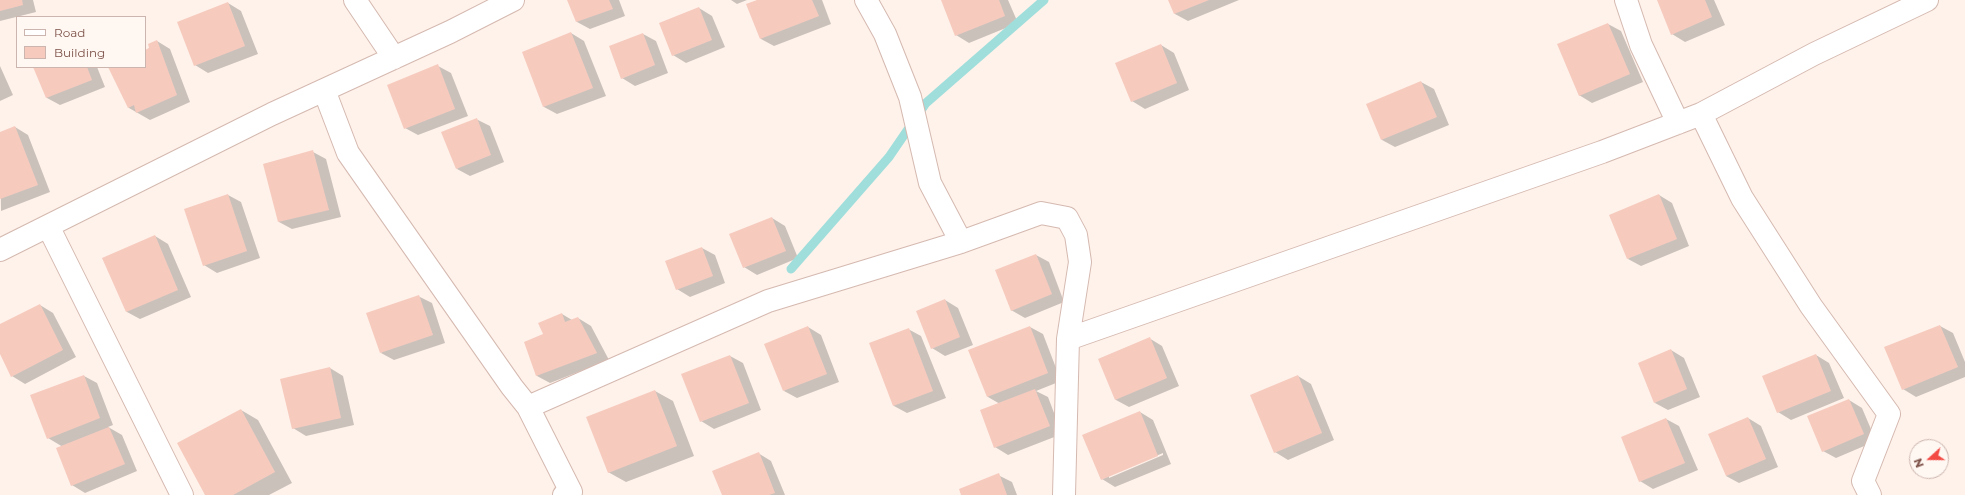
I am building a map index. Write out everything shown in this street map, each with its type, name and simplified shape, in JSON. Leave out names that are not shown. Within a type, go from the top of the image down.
[{"type":"street","points":[[355,0],[394,58]]},
{"type":"street","points":[[0,250],[324,90],[394,58],[513,0]]},
{"type":"street","points":[[866,0],[885,34],[910,97],[930,183],[961,242]]},
{"type":"street","points":[[1626,0],[1641,45],[1678,123]]},
{"type":"street","points":[[1068,339],[1602,152],[1701,114],[1814,54],[1927,0]]},
{"type":"street","points":[[324,90],[348,153],[512,387],[528,407],[570,492],[564,495]]},
{"type":"street","points":[[1701,114],[1742,198],[1811,306],[1889,414],[1863,481],[1870,495]]},
{"type":"street","points":[[528,407],[768,301],[961,242],[1041,213],[1067,218],[1076,235],[1080,262],[1068,339],[1064,495]]},
{"type":"street","points":[[48,226],[182,495]]},
{"type":"building","points":[[0,0],[22,0],[23,5],[0,11]]},
{"type":"building","points":[[567,0],[609,0],[613,9],[576,22]]},
{"type":"building","points":[[757,0],[812,0],[819,16],[760,39],[746,4]]},
{"type":"building","points":[[941,0],[999,0],[1005,16],[955,36]]},
{"type":"building","points":[[1168,0],[1209,0],[1174,14]]},
{"type":"building","points":[[1657,0],[1705,0],[1712,17],[1671,35]]},
{"type":"building","points":[[228,2],[245,46],[194,66],[177,22]]},
{"type":"building","points":[[699,7],[712,40],[672,56],[659,23]]},
{"type":"building","points":[[1608,23],[1630,74],[1579,96],[1557,44]]},
{"type":"building","points":[[571,32],[593,88],[543,107],[522,52]]},
{"type":"building","points":[[643,33],[655,65],[621,79],[609,46]]},
{"type":"building","points":[[157,40],[177,95],[136,113],[134,105],[128,108],[108,68],[146,68],[146,50],[149,48],[148,44]]},
{"type":"building","points":[[1161,44],[1177,83],[1131,102],[1115,63]]},
{"type":"building","points":[[438,64],[455,109],[404,129],[387,85]]},
{"type":"building","points":[[33,68],[87,68],[92,80],[46,98]]},
{"type":"building","points":[[1421,81],[1437,117],[1381,140],[1366,104]]},
{"type":"building","points":[[477,118],[491,155],[456,169],[441,132]]},
{"type":"building","points":[[15,126],[38,185],[0,199],[0,132]]},
{"type":"building","points":[[313,150],[329,210],[278,222],[263,164]]},
{"type":"building","points":[[228,194],[247,251],[203,266],[184,209]]},
{"type":"building","points":[[1659,194],[1677,239],[1627,259],[1609,215]]},
{"type":"building","points":[[772,217],[786,251],[743,268],[729,234]]},
{"type":"building","points":[[155,235],[178,290],[126,312],[102,258]]},
{"type":"building","points":[[702,247],[713,276],[676,290],[665,261]]},
{"type":"building","points":[[1036,254],[1052,294],[1011,311],[995,270]]},
{"type":"building","points":[[419,295],[433,335],[380,353],[366,313]]},
{"type":"building","points":[[945,299],[960,337],[931,349],[916,311]]},
{"type":"building","points":[[40,304],[63,350],[11,377],[0,354],[0,324]]},
{"type":"building","points":[[562,313],[565,322],[578,317],[597,353],[536,376],[524,342],[543,334],[538,323]]},
{"type":"building","points":[[1940,325],[1958,367],[1902,390],[1884,347]]},
{"type":"building","points":[[808,326],[827,374],[783,391],[764,344]]},
{"type":"building","points":[[1030,326],[1048,373],[987,397],[968,350]]},
{"type":"building","points":[[909,328],[933,391],[893,406],[869,343]]},
{"type":"building","points":[[1150,337],[1167,378],[1115,400],[1098,359]]},
{"type":"building","points":[[1671,349],[1687,389],[1654,403],[1638,363]]},
{"type":"building","points":[[1816,354],[1831,391],[1777,413],[1762,376]]},
{"type":"building","points":[[730,355],[749,403],[700,422],[681,374]]},
{"type":"building","points":[[330,367],[341,418],[292,429],[280,379]]},
{"type":"building","points":[[84,375],[100,418],[47,439],[30,395]]},
{"type":"building","points":[[1298,375],[1322,433],[1274,453],[1250,395]]},
{"type":"building","points":[[1035,389],[1050,426],[994,448],[980,410]]},
{"type":"building","points":[[655,390],[677,446],[608,473],[586,417]]},
{"type":"building","points":[[1849,399],[1864,434],[1822,452],[1807,416]]},
{"type":"building","points":[[241,409],[275,472],[233,495],[205,495],[177,443]]},
{"type":"building","points":[[1140,411],[1158,456],[1101,480],[1082,435]]},
{"type":"building","points":[[1748,417],[1766,459],[1726,476],[1708,434]]},
{"type":"building","points":[[1666,418],[1685,463],[1639,482],[1621,437]]},
{"type":"building","points":[[109,427],[125,464],[71,486],[56,448]]},
{"type":"building","points":[[759,452],[775,493],[769,495],[722,495],[712,471]]},
{"type":"building","points":[[999,473],[1007,495],[961,495],[959,489]]},
{"type":"waterway","points":[[791,269],[889,157],[926,103],[1044,0]]}]
